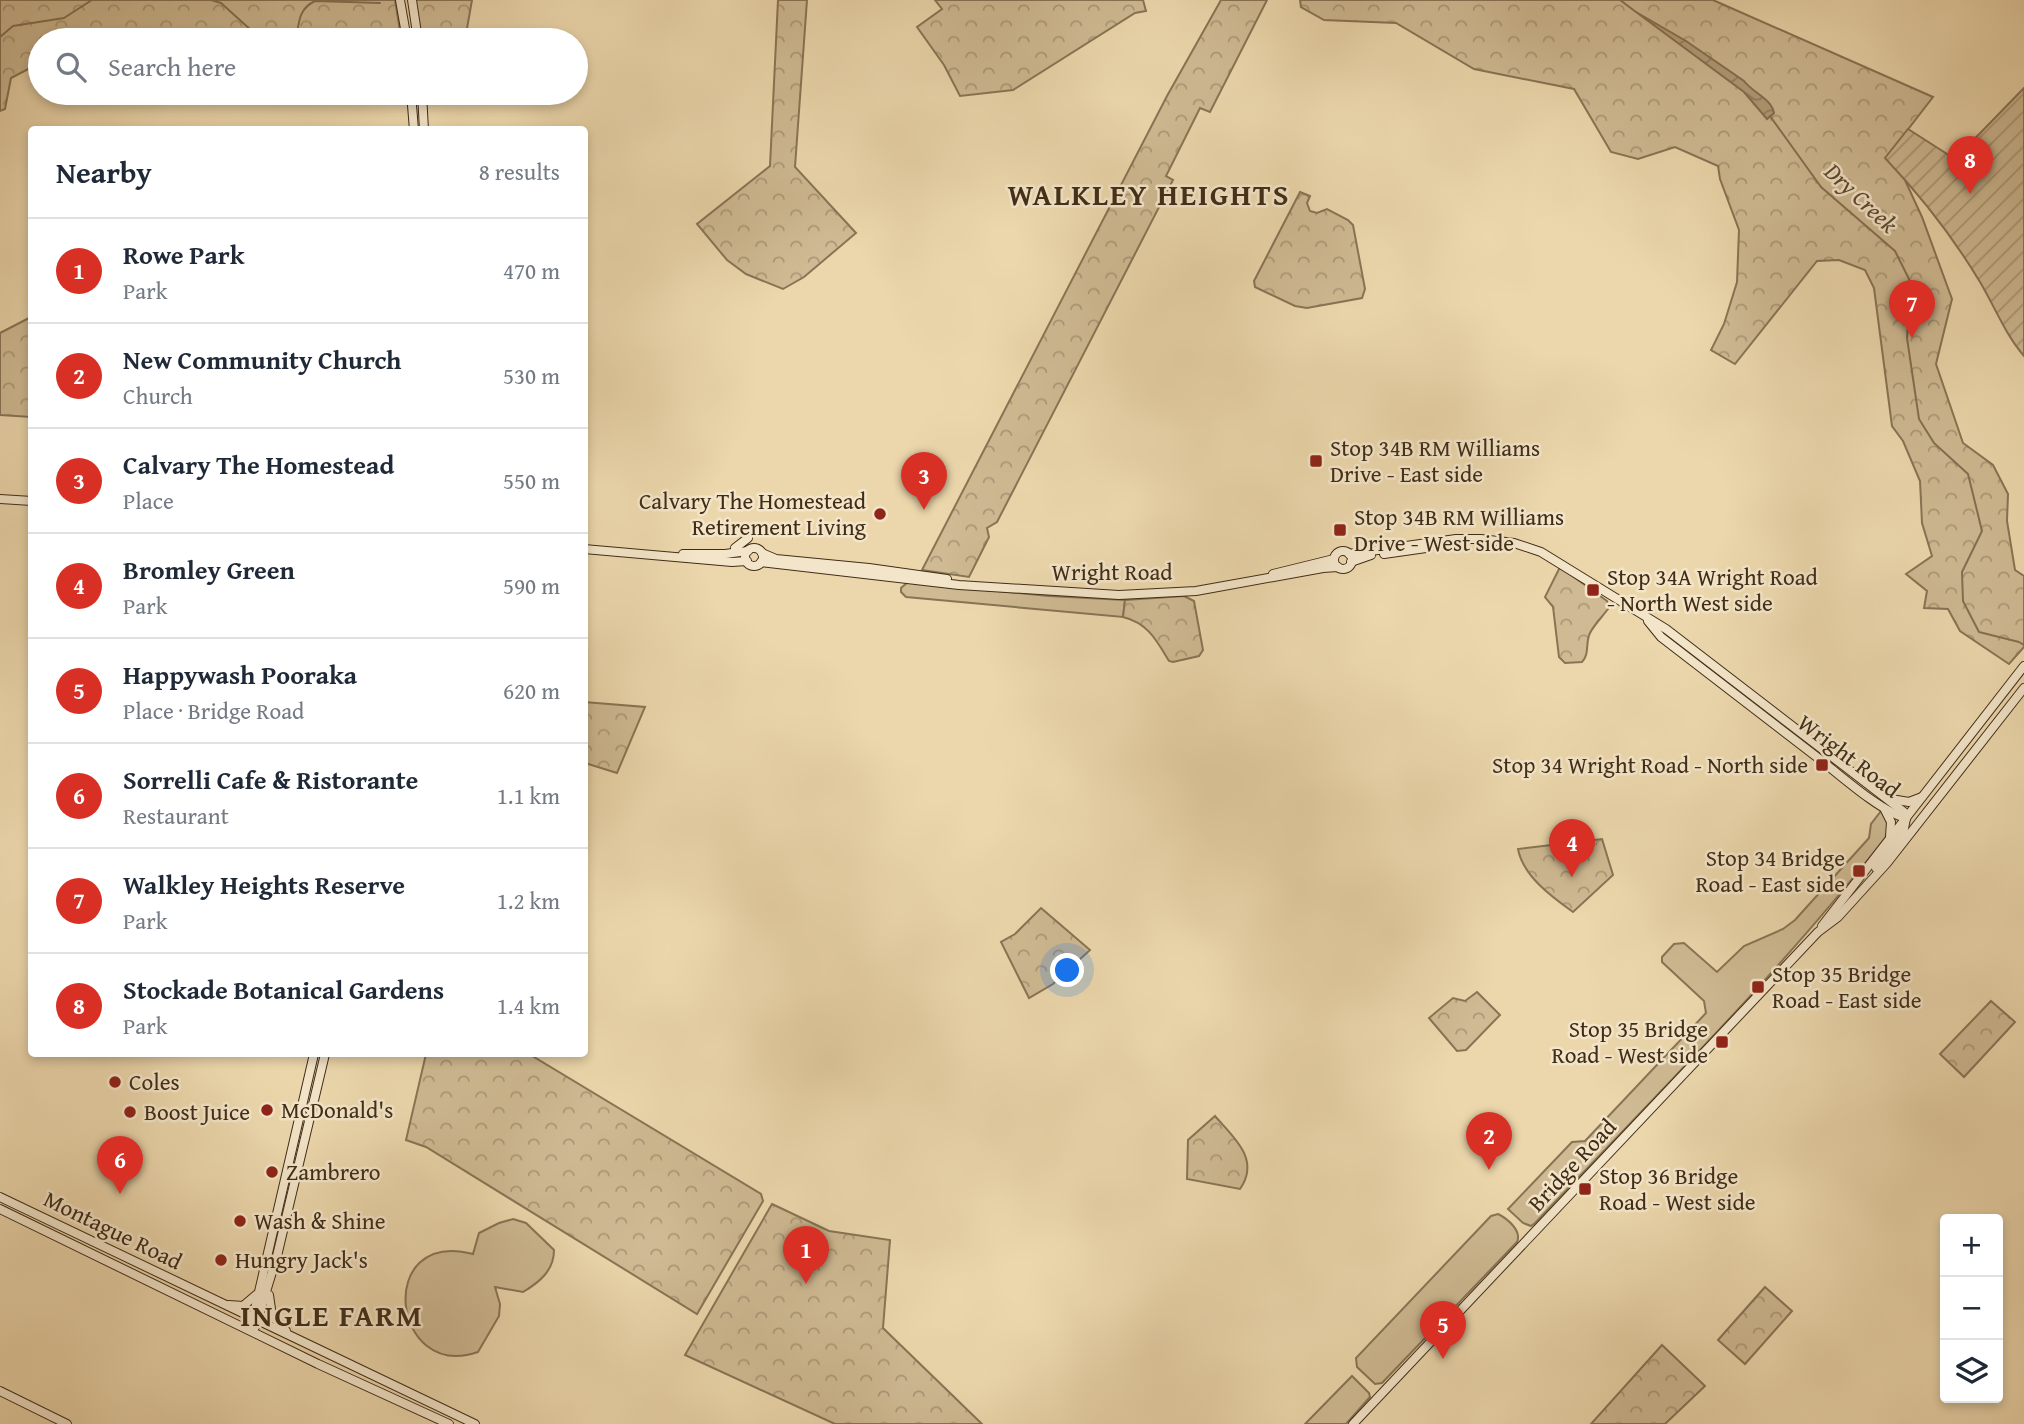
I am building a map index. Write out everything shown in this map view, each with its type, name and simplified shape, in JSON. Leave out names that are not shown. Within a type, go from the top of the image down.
[{"type":"main road","points":[[400,0],[405,28]]},
{"type":"main road","points":[[412,0],[416,28]]},
{"type":"main road","points":[[412,105],[414,126]]},
{"type":"main road","points":[[423,105],[425,126]]},
{"type":"main road","points":[[0,499],[28,501]]},
{"type":"main road","points":[[694,554],[735,548],[748,538]]},
{"type":"main road","name":"Wright Road","points":[[1350,558],[1402,553],[1463,540],[1507,541],[1541,551],[1666,629],[1900,817],[1906,818]]},
{"type":"main road","points":[[588,549],[659,556],[732,562],[747,561],[752,565],[761,557],[756,549],[725,554],[659,556]]},
{"type":"main road","points":[[747,561],[748,551]]},
{"type":"main road","points":[[1340,552],[1350,558],[1345,569],[1336,563],[1340,552]]},
{"type":"main road","name":"Wright Road","points":[[761,557],[869,568],[971,585],[1078,594],[1142,595],[1196,591],[1253,580],[1296,567],[1336,563]]},
{"type":"main road","name":"Bridge Road","points":[[1353,1424],[1818,932],[2024,666]]},
{"type":"main road","name":"Bridge Road","points":[[1818,932],[1838,917],[1887,863],[2024,688]]},
{"type":"main road","points":[[1962,746],[1973,754]]},
{"type":"main road","points":[[1861,892],[1903,834],[1906,818],[1919,814],[1933,797],[1945,790]]},
{"type":"main road","points":[[1889,840],[1890,819],[1883,801],[1905,802],[1922,797]]},
{"type":"main road","points":[[255,1321],[258,1293],[313,1057]]},
{"type":"main road","points":[[252,1332],[271,1278],[324,1057]]},
{"type":"main road","name":"Montague Road","points":[[0,1197],[475,1424]]},
{"type":"main road","name":"Montague Road","points":[[0,1209],[252,1332],[449,1424]]},
{"type":"main road","points":[[271,1278],[269,1302],[272,1316],[279,1326],[299,1342]]},
{"type":"main road","points":[[213,1300],[239,1307],[250,1303],[258,1293]]},
{"type":"main road","points":[[0,1391],[67,1424]]},
{"type":"green space","points":[[0,0],[395,0],[400,28],[28,28],[28,69],[11,78],[5,109],[0,111]]},
{"type":"green space","points":[[410,0],[472,0],[467,28],[414,28]]},
{"type":"green space","points":[[778,0],[807,0],[795,167],[856,233],[804,277],[783,289],[746,274],[727,260],[697,224],[770,166]]},
{"type":"green space","points":[[935,0],[1143,0],[1146,11],[1135,13],[1013,90],[960,96],[944,65],[917,27],[942,9]]},
{"type":"green space","points":[[1221,0],[1267,0],[1210,112],[1200,108],[1166,176],[1173,180],[997,522],[987,528],[989,537],[969,577],[922,570],[1167,96]]},
{"type":"green space","points":[[1300,0],[1713,0],[1933,97],[1886,158],[1904,178],[1922,217],[1952,299],[1936,364],[1963,443],[1993,465],[2008,494],[2007,521],[2015,570],[2024,576],[2024,647],[2009,664],[1960,631],[1948,609],[1924,608],[1927,591],[1906,574],[1932,556],[1922,523],[1920,481],[1903,441],[1892,426],[1874,288],[1865,270],[1839,260],[1817,261],[1735,364],[1711,350],[1724,324],[1737,282],[1739,230],[1720,179],[1718,166],[1675,147],[1638,159],[1611,152],[1574,89],[1474,69],[1396,23],[1324,20],[1301,7]]},
{"type":"green space","points":[[2024,88],[2024,356],[2011,339],[1980,282],[1948,233],[1885,158],[1908,129],[1955,159]]},
{"type":"green space","points":[[1300,192],[1310,196],[1307,203],[1310,211],[1317,213],[1327,209],[1353,225],[1365,289],[1362,298],[1307,308],[1295,306],[1255,287],[1254,281]]},
{"type":"green space","points":[[28,319],[28,417],[0,415],[0,333]]},
{"type":"green space","points":[[1560,567],[1607,601],[1608,609],[1590,633],[1586,656],[1582,662],[1565,663],[1559,657],[1553,607],[1545,597]]},
{"type":"green space","points":[[908,582],[1049,596],[1125,600],[1123,617],[906,597],[901,588]]},
{"type":"green space","points":[[1184,596],[1194,601],[1203,650],[1199,656],[1173,662],[1169,661],[1145,628],[1123,617],[1125,600]]},
{"type":"green space","points":[[588,702],[645,707],[617,773],[588,764]]},
{"type":"green space","points":[[1881,811],[1888,824],[1885,838],[1802,938],[1759,987],[1535,1223],[1531,1226],[1523,1223],[1508,1209],[1572,1142],[1585,1141],[1706,1013],[1704,1001],[1662,962],[1662,957],[1674,944],[1684,943],[1717,972],[1744,946],[1783,929],[1795,920],[1869,838],[1871,824]]},
{"type":"green space","points":[[1602,839],[1613,875],[1573,912],[1532,877],[1518,849]]},
{"type":"green space","points":[[1041,908],[1090,950],[1053,984],[1029,998],[1001,942],[1015,934]]},
{"type":"green space","points":[[1477,992],[1500,1015],[1466,1050],[1457,1051],[1429,1018],[1453,998],[1465,1001]]},
{"type":"green space","points":[[1991,1001],[2015,1022],[1964,1077],[1940,1054]]},
{"type":"green space","points":[[425,1057],[534,1057],[761,1194],[763,1201],[697,1314],[426,1147],[406,1140]]},
{"type":"green space","points":[[1215,1116],[1236,1140],[1246,1158],[1246,1178],[1240,1189],[1187,1179],[1188,1140]]},
{"type":"green space","points":[[772,1204],[829,1231],[890,1240],[883,1328],[982,1424],[835,1424],[685,1355]]},
{"type":"green space","points":[[1498,1214],[1516,1230],[1517,1242],[1382,1383],[1375,1384],[1357,1367],[1356,1358],[1491,1216]]},
{"type":"green space","points":[[513,1219],[526,1223],[554,1250],[549,1269],[540,1280],[523,1292],[495,1287],[500,1304],[499,1316],[478,1352],[449,1355],[427,1346],[412,1327],[406,1304],[408,1281],[420,1263],[441,1252],[473,1254],[479,1233]]},
{"type":"green space","points":[[1765,1287],[1792,1311],[1745,1364],[1718,1340]]},
{"type":"green space","points":[[1662,1345],[1705,1386],[1665,1424],[1591,1424]]},
{"type":"green space","points":[[1352,1376],[1370,1397],[1346,1424],[1305,1424]]},
{"type":"water","points":[[1636,12],[1686,41],[1744,81],[1766,99],[1774,113],[1767,119],[1744,92]]},
{"type":"waterway","name":"Dry Creek","points":[[0,37],[13,26],[64,18],[92,0]]},
{"type":"waterway","name":"Dry Creek","points":[[211,0],[221,3],[249,28]]},
{"type":"waterway","name":"Dry Creek","points":[[1620,0],[1636,12]]},
{"type":"waterway","name":"Dry Creek","points":[[298,28],[302,12],[315,1],[380,3]]},
{"type":"waterway","name":"Dry Creek","points":[[1770,116],[1821,187],[1895,251],[1911,283],[1907,338],[1919,419],[1934,443],[1968,474],[1982,531],[1962,572],[1963,601],[1979,632],[2024,645]]},
{"type":"place","name":"Stockade Botanical Gardens","points":[[1970,194]]},
{"type":"place","name":"Walkley Heights Reserve","points":[[1912,338]]},
{"type":"place","name":"Stop 34B RM Williams Drive - East side","points":[[1316,461]]},
{"type":"place","name":"Calvary The Homestead","points":[[924,510]]},
{"type":"place","name":"Calvary The Homestead Retirement Living","points":[[880,514]]},
{"type":"place","name":"Stop 34B RM Williams Drive - West side","points":[[1340,530]]},
{"type":"place","name":"Stop 34A Wright Road - North West side","points":[[1593,590]]},
{"type":"place","name":"Stop 34 Wright Road - North side","points":[[1822,765]]},
{"type":"place","name":"Stop 34 Bridge Road - East side","points":[[1859,871]]},
{"type":"place","name":"Bromley Green","points":[[1572,877]]},
{"type":"place","name":"Stop 35 Bridge Road - East side","points":[[1758,987]]},
{"type":"place","name":"Stop 35 Bridge Road - West side","points":[[1722,1042]]},
{"type":"place","name":"Coles","points":[[115,1082]]},
{"type":"place","name":"McDonald's","points":[[267,1110]]},
{"type":"place","name":"Boost Juice","points":[[130,1112]]},
{"type":"place","name":"New Community Church","points":[[1489,1170]]},
{"type":"place","name":"Zambrero","points":[[272,1172]]},
{"type":"place","name":"Stop 36 Bridge Road - West side","points":[[1585,1189]]},
{"type":"place","name":"Sorrelli Cafe & Ristorante","points":[[120,1194]]},
{"type":"place","name":"Wash & Shine","points":[[240,1221]]},
{"type":"place","name":"Hungry Jack's","points":[[221,1260]]},
{"type":"place","name":"Rowe Park","points":[[806,1284]]},
{"type":"place","name":"Happywash Pooraka","points":[[1443,1359]]},
{"type":"district","name":"WALKLEY HEIGHTS","points":[[1149,195]]},
{"type":"district","name":"INGLE FARM","points":[[332,1316]]}]
